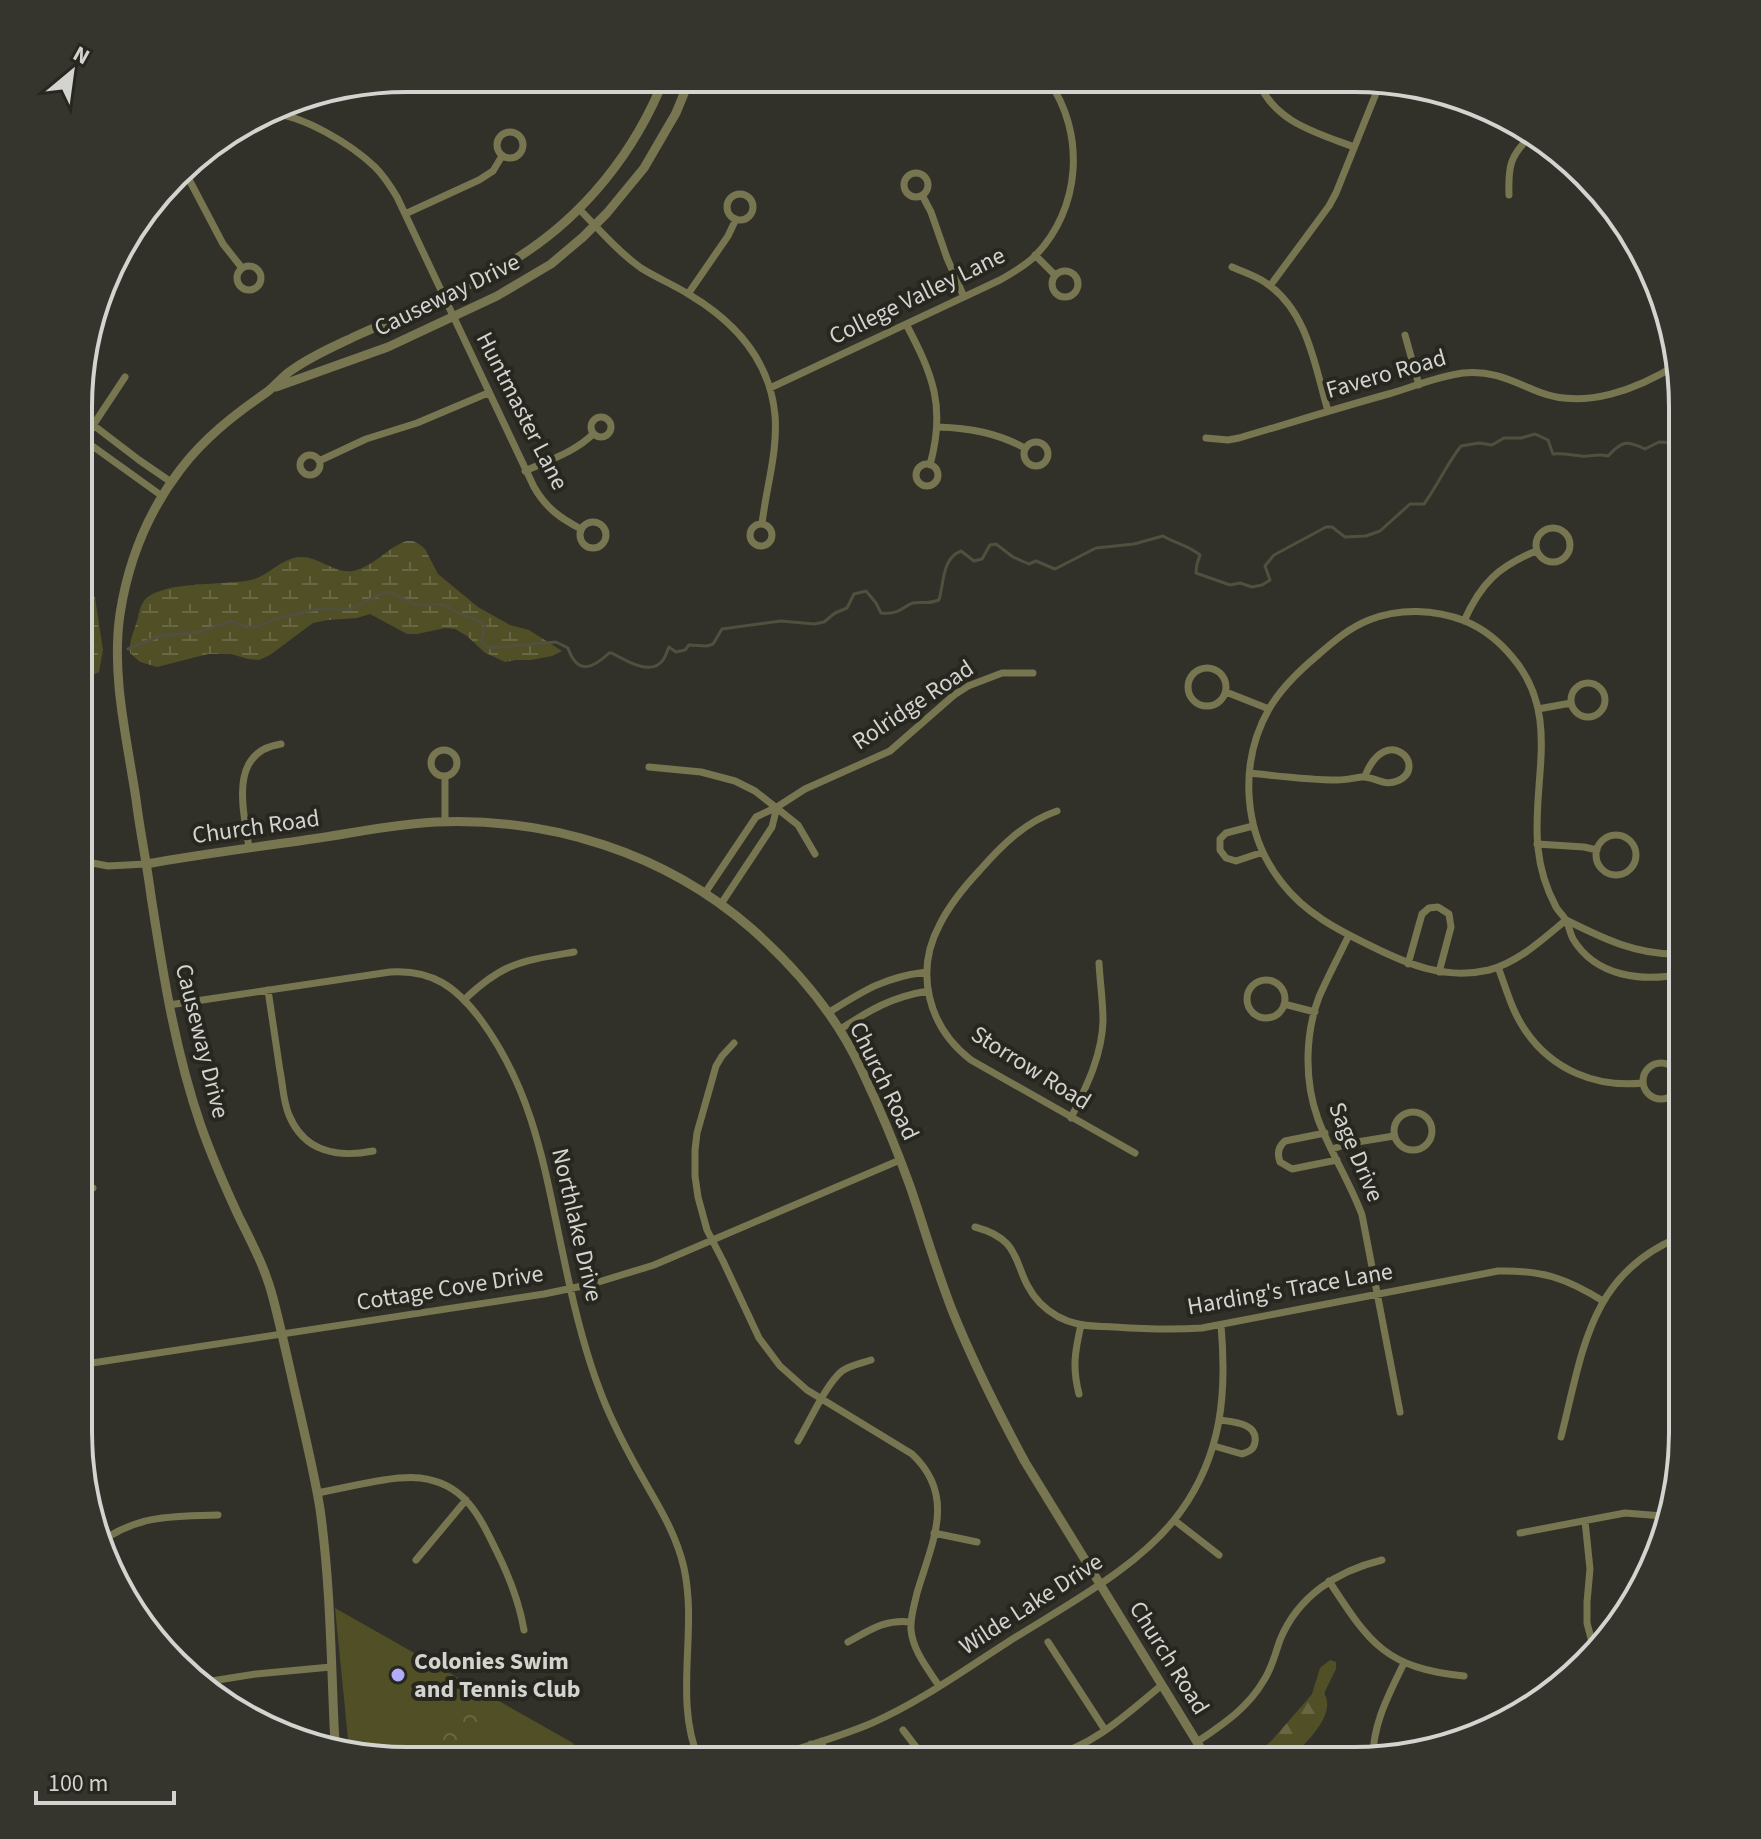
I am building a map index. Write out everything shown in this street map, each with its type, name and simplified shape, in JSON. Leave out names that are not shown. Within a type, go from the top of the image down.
[{"type":"street","name":"Causeway Drive","points":[[335,1738],[324,1547],[317,1493],[282,1335],[262,1264],[202,1129],[184,1072],[169,1005],[120,697],[118,630],[124,592],[137,549],[162,496],[194,453],[220,427],[273,388],[287,373],[327,350],[514,260],[563,224],[601,185],[624,154],[658,92]]},
{"type":"street","name":"Causeway Drive","points":[[273,388],[388,347],[525,281],[564,254],[626,192],[644,168],[662,139],[684,92]]},
{"type":"street","name":"College Valley Lane","points":[[770,388],[1014,272],[1035,255],[1054,230],[1067,204],[1072,183],[1074,160],[1071,130],[1056,92]]},
{"type":"street","points":[[1264,92],[1268,100],[1289,119],[1354,147]]},
{"type":"street","points":[[1270,286],[1329,206],[1376,93]]},
{"type":"street","name":"Huntmaster Lane","points":[[287,116],[314,126],[363,157],[388,183],[525,471],[549,508],[561,519],[581,529]]},
{"type":"street","points":[[1509,195],[1510,164],[1524,142]]},
{"type":"street","points":[[405,214],[479,180],[493,171],[502,156]]},
{"type":"street","points":[[189,179],[223,244],[242,268]]},
{"type":"street","points":[[922,195],[964,297]]},
{"type":"street","points":[[579,209],[639,266],[688,294],[735,328],[753,351],[770,388],[775,417],[775,439],[762,524]]},
{"type":"street","points":[[688,294],[728,236],[736,219]]},
{"type":"street","points":[[1035,255],[1055,275]]},
{"type":"street","points":[[1232,267],[1270,286],[1289,305],[1305,333],[1328,411]]},
{"type":"street","points":[[906,324],[931,375],[937,409],[938,427],[930,465]]},
{"type":"street","points":[[1405,335],[1419,385]]},
{"type":"street","name":"Favero Road","points":[[1206,438],[1239,438],[1458,374],[1485,373],[1517,381],[1553,396],[1586,399],[1625,389],[1666,370]]},
{"type":"street","points":[[125,377],[93,425],[171,482]]},
{"type":"street","points":[[319,461],[366,439],[427,420],[488,393]]},
{"type":"street","points":[[938,427],[976,430],[1025,448]]},
{"type":"street","points":[[525,471],[573,449],[593,434]]},
{"type":"street","points":[[92,445],[162,496]]},
{"type":"street","points":[[1558,528],[1569,538],[1569,552],[1557,562],[1543,559],[1536,551],[1535,541],[1544,529],[1558,528]]},
{"type":"street","points":[[1464,621],[1473,602],[1491,579],[1514,561],[1536,551]]},
{"type":"street","points":[[1566,920],[1520,956],[1498,967],[1469,973],[1439,972],[1408,964],[1327,923],[1302,905],[1282,884],[1263,852],[1253,826],[1249,797],[1257,737],[1269,709],[1282,690],[1337,638],[1365,622],[1392,613],[1441,614],[1464,621],[1487,634],[1516,661],[1526,677],[1538,709],[1542,739],[1537,844],[1540,867],[1558,911],[1566,920],[1625,947],[1669,953]]},
{"type":"street","points":[[1213,669],[1224,678],[1226,692],[1216,704],[1202,705],[1191,696],[1189,681],[1198,670],[1213,669]]},
{"type":"street","name":"Rolridge Road","points":[[705,893],[756,817],[805,789],[890,751],[968,686],[1002,673],[1033,673]]},
{"type":"street","points":[[1582,683],[1592,683],[1605,696],[1601,710],[1588,717],[1575,712],[1571,703],[1571,693],[1582,683]]},
{"type":"street","points":[[1226,692],[1269,709]]},
{"type":"street","points":[[1538,709],[1571,703]]},
{"type":"street","points":[[249,848],[242,794],[244,775],[258,753],[281,744]]},
{"type":"street","points":[[1250,773],[1337,780],[1365,776],[1389,783],[1399,781],[1408,773],[1408,759],[1398,750],[1386,751],[1372,761],[1365,776]]},
{"type":"street","points":[[649,767],[722,777],[755,791],[798,825],[815,854]]},
{"type":"street","points":[[445,776],[445,822]]},
{"type":"street","points":[[721,904],[772,827],[777,807]]},
{"type":"street","name":"Storrow Road","points":[[1057,811],[1026,825],[987,863],[956,899],[937,928],[929,950],[927,972],[931,1005],[941,1028],[963,1054],[1135,1153]]},
{"type":"street","name":"Church Road","points":[[92,863],[108,866],[146,864],[387,828],[445,822],[499,823],[573,835],[635,856],[721,904],[790,965],[828,1013],[862,1070],[900,1160],[952,1308],[989,1392],[1025,1462],[1200,1747]]},
{"type":"street","points":[[1253,826],[1226,833],[1220,839],[1220,850],[1226,858],[1236,861],[1263,852]]},
{"type":"street","points":[[1621,835],[1633,844],[1636,859],[1627,872],[1611,874],[1599,865],[1597,850],[1606,838],[1621,835]]},
{"type":"street","points":[[1537,844],[1597,850]]},
{"type":"street","points":[[1408,964],[1422,914],[1429,908],[1438,907],[1446,910],[1452,923],[1439,972]]},
{"type":"street","points":[[1566,920],[1569,932],[1583,953],[1598,964],[1641,978],[1669,976]]},
{"type":"street","name":"Sage Drive","points":[[1349,935],[1315,1012],[1309,1047],[1309,1082],[1318,1118],[1362,1215],[1400,1412]]},
{"type":"street","points":[[465,999],[488,978],[512,965],[574,952]]},
{"type":"street","points":[[1071,1118],[1087,1085],[1100,1045],[1103,1022],[1099,963]]},
{"type":"street","points":[[1498,967],[1516,1015],[1546,1054],[1589,1079],[1613,1084],[1643,1083]]},
{"type":"street","name":"Northlake Drive","points":[[169,1005],[401,971],[441,981],[465,999],[495,1038],[515,1074],[539,1145],[579,1327],[599,1389],[621,1438],[670,1526],[684,1566],[689,1602],[687,1710],[694,1747]]},
{"type":"street","points":[[828,1013],[875,985],[903,975],[927,972]]},
{"type":"street","points":[[1271,981],[1282,989],[1284,1004],[1275,1015],[1261,1017],[1249,1008],[1248,994],[1256,982],[1271,981]]},
{"type":"street","points":[[268,990],[286,1106],[296,1128],[306,1139],[328,1151],[355,1155],[373,1151]]},
{"type":"street","points":[[839,1030],[890,1000],[928,991]]},
{"type":"street","points":[[1284,1004],[1315,1012]]},
{"type":"street","points":[[734,1043],[716,1066],[697,1133],[695,1176],[707,1230],[759,1338],[780,1366],[822,1400],[912,1454],[932,1479],[938,1496],[938,1515],[911,1622],[914,1643],[939,1686]]},
{"type":"street","points":[[1669,1064],[1662,1062],[1652,1065],[1643,1083],[1651,1096],[1669,1097]]},
{"type":"street","points":[[1408,1113],[1422,1115],[1432,1131],[1429,1141],[1418,1150],[1403,1148],[1394,1136],[1396,1122],[1408,1113]]},
{"type":"street","points":[[1325,1133],[1285,1141],[1278,1153],[1280,1162],[1292,1169],[1337,1160]]},
{"type":"street","points":[[1332,1149],[1394,1136]]},
{"type":"street","name":"Cottage Cove Drive","points":[[92,1363],[544,1294],[619,1277],[713,1241],[900,1160]]},
{"type":"street","name":"Harding's Trace Lane","points":[[975,1227],[997,1235],[1008,1244],[1040,1302],[1059,1317],[1081,1325],[1172,1330],[1221,1325],[1498,1271],[1522,1270],[1556,1277],[1603,1301]]},
{"type":"street","points":[[1561,1437],[1588,1334],[1603,1301],[1633,1265],[1669,1242]]},
{"type":"street","points":[[1079,1394],[1074,1360],[1081,1325]]},
{"type":"street","name":"Wilde Lake Drive","points":[[802,1747],[872,1723],[901,1709],[1100,1584],[1138,1558],[1158,1539],[1182,1510],[1214,1446],[1220,1420],[1224,1372],[1221,1325]]},
{"type":"street","points":[[798,1441],[840,1372],[871,1360]]},
{"type":"street","points":[[1214,1446],[1242,1454],[1250,1451],[1255,1443],[1254,1434],[1248,1427],[1220,1420]]},
{"type":"street","points":[[317,1493],[412,1478],[452,1488],[478,1513],[508,1574],[524,1630]]},
{"type":"street","points":[[416,1560],[466,1500]]},
{"type":"street","points":[[1520,1533],[1625,1513],[1657,1516]]},
{"type":"street","points":[[110,1535],[141,1521],[218,1515]]},
{"type":"street","points":[[1174,1520],[1219,1555]]},
{"type":"street","points":[[1585,1521],[1590,1553],[1587,1623],[1591,1640]]},
{"type":"street","points":[[934,1533],[977,1542]]},
{"type":"street","points":[[1197,1742],[1231,1719],[1249,1702],[1264,1680],[1283,1632],[1311,1595],[1347,1571],[1382,1560]]},
{"type":"street","points":[[1329,1581],[1365,1634],[1388,1653],[1404,1663],[1440,1674],[1464,1676]]},
{"type":"street","points":[[848,1642],[881,1624],[911,1622]]},
{"type":"street","points":[[1048,1642],[1105,1730]]},
{"type":"street","points":[[1374,1746],[1379,1718],[1404,1663]]},
{"type":"street","points":[[213,1681],[331,1667]]},
{"type":"street","points":[[1077,1747],[1096,1738],[1162,1685]]},
{"type":"street","points":[[903,1730],[916,1747]]},
{"type":"street","points":[[822,1741],[823,1747]]},
{"type":"green space","points":[[406,541],[413,541],[425,549],[438,574],[478,607],[510,625],[529,630],[562,651],[552,656],[505,662],[484,652],[455,629],[407,634],[370,614],[313,623],[259,660],[231,654],[208,654],[157,667],[140,662],[130,653],[141,606],[152,594],[178,587],[251,580],[287,560],[300,557],[353,571],[367,566]]},
{"type":"green space","points":[[92,596],[95,597],[103,650],[99,672],[92,676]]},
{"type":"green space","name":"Colonies Swim and Tennis Club","points":[[335,1608],[573,1743],[575,1747],[407,1747],[348,1741]]},
{"type":"green space","points":[[1330,1660],[1336,1662],[1336,1669],[1324,1693],[1327,1707],[1318,1729],[1302,1747],[1265,1747],[1312,1694],[1320,1668]]},
{"type":"green space","points":[[462,1699],[485,1712],[465,1747],[456,1747],[440,1738]]},
{"type":"waterway","points":[[128,649],[160,636],[199,632],[231,621],[247,627],[259,626],[317,609],[351,609],[385,592],[414,604],[444,604],[480,621],[485,626],[481,642],[489,648],[556,642],[568,648],[576,662],[585,667],[609,653],[638,666],[652,667],[663,660],[669,647],[676,652],[685,650],[689,645],[713,644],[722,629],[781,621],[824,622],[847,608],[854,594],[866,591],[881,613],[893,613],[913,603],[939,600],[947,565],[955,554],[961,551],[974,561],[982,559],[990,545],[996,544],[1029,564],[1036,561],[1055,569],[1096,548],[1134,544],[1163,536],[1200,555],[1196,573],[1230,585],[1240,583],[1252,587],[1270,580],[1265,566],[1274,555],[1326,527],[1332,527],[1345,537],[1366,536],[1380,531],[1410,504],[1424,504],[1461,446],[1479,443],[1492,445],[1504,438],[1535,434],[1548,440],[1553,454],[1608,456],[1625,444],[1645,449],[1659,442],[1669,443]]},
{"type":"waterway","points":[[92,645],[97,647]]},
{"type":"place","name":"Colonies Swim and Tennis Club","points":[[398,1675]]}]
